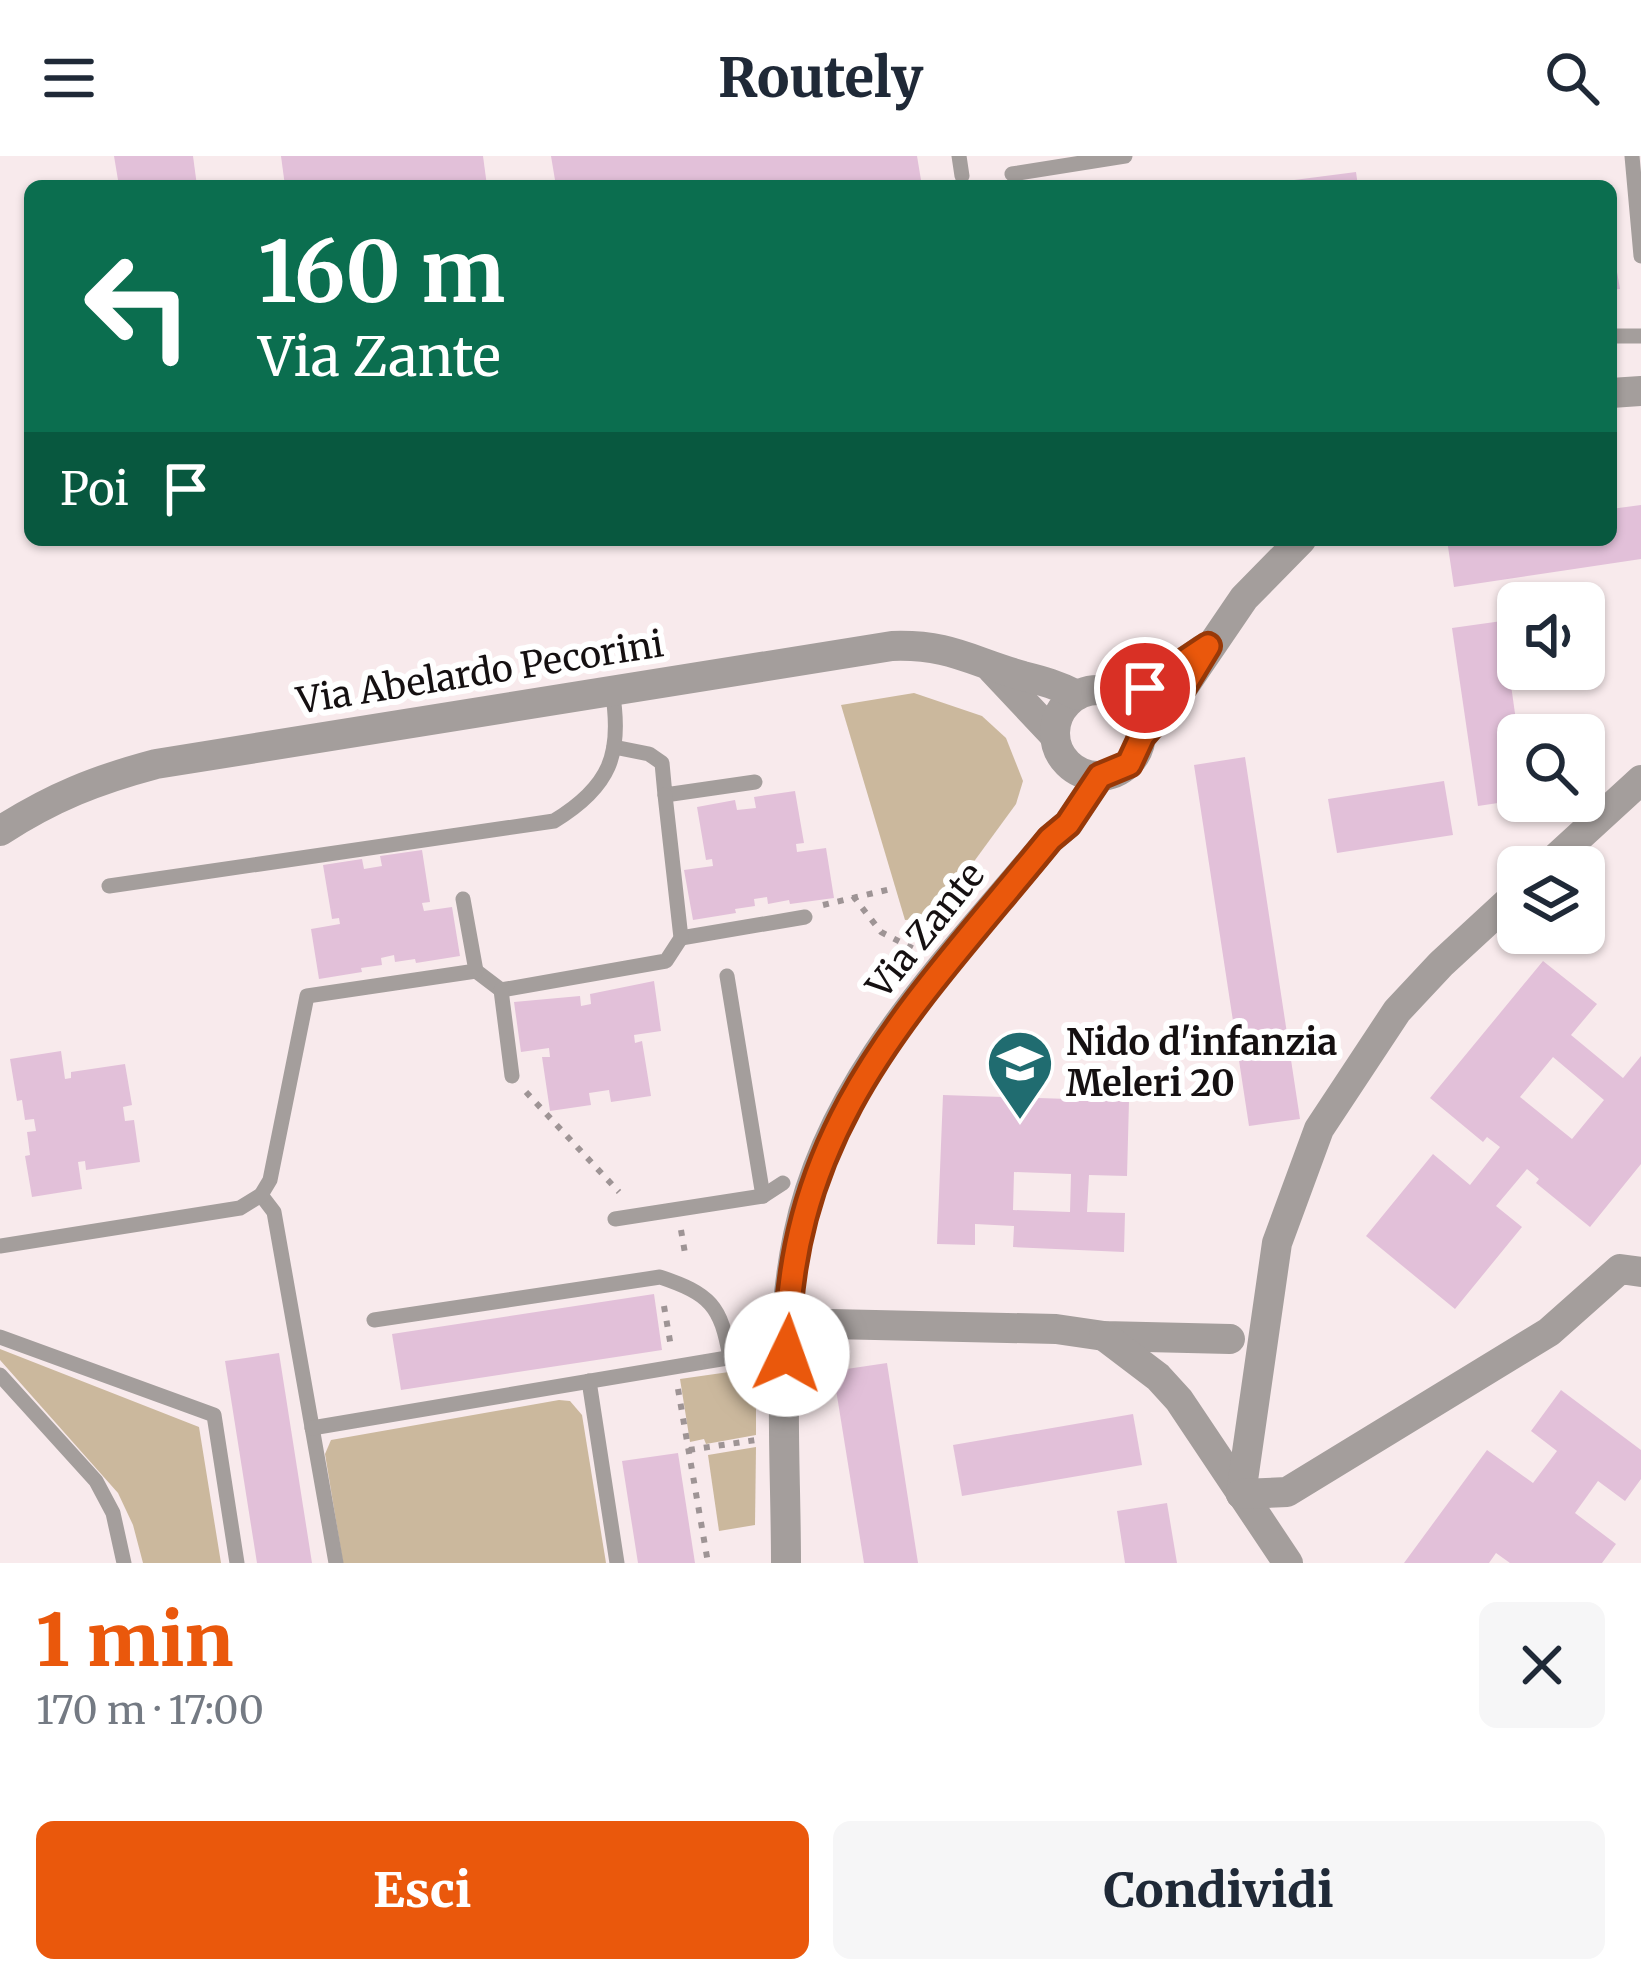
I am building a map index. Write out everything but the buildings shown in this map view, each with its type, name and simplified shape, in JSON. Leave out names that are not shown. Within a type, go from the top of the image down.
[{"type":"street","points":[[984,661],[1055,736],[1060,754],[1085,771],[1129,764],[1142,736],[1180,692],[1244,598],[1295,546]]},
{"type":"street","name":"Via Abelardo Pecorini","points":[[0,831],[46,801],[93,781],[156,764],[892,646],[950,649],[1047,680],[1077,695]]},
{"type":"street","points":[[1128,701],[1208,646]]},
{"type":"street","points":[[1055,736],[1061,710],[1077,695],[1103,690],[1128,701],[1138,715],[1142,736]]},
{"type":"street","name":"Via Zante","points":[[786,1563],[787,1338],[798,1232],[822,1156],[868,1066],[1050,839],[1085,771]]},
{"type":"street","points":[[1569,846],[1641,780]]},
{"type":"street","points":[[1241,1494],[1277,1243],[1319,1130],[1397,1011],[1497,912]]},
{"type":"street","points":[[1241,1494],[1287,1492],[1549,1332],[1620,1269],[1641,1272]]},
{"type":"street","points":[[787,1338],[1056,1329],[1104,1336],[1230,1339]]},
{"type":"street","points":[[1104,1336],[1158,1376],[1180,1400],[1288,1563]]},
{"type":"lane","points":[[959,156],[962,176]]},
{"type":"lane","points":[[1012,174],[1125,156]]},
{"type":"lane","points":[[1631,156],[1641,256]]},
{"type":"lane","points":[[109,886],[554,821],[599,786],[611,764],[618,725],[612,690]]},
{"type":"lane","points":[[501,991],[666,961],[681,938],[662,763],[650,754],[614,747]]},
{"type":"lane","points":[[665,795],[754,782]]},
{"type":"lane","points":[[463,899],[476,970],[501,991],[512,1076]]},
{"type":"lane","points":[[681,938],[805,917]]},
{"type":"lane","points":[[0,1246],[240,1208],[261,1195],[270,1180],[307,996],[476,970]]},
{"type":"lane","points":[[727,976],[763,1196]]},
{"type":"lane","points":[[615,1219],[763,1196],[783,1183]]},
{"type":"lane","points":[[261,1195],[274,1213],[336,1563]]},
{"type":"lane","points":[[374,1320],[659,1277],[690,1287],[712,1302],[725,1327],[730,1358]]},
{"type":"lane","points":[[0,1337],[214,1415],[237,1563]]},
{"type":"lane","points":[[312,1428],[730,1358],[787,1338]]},
{"type":"lane","points":[[0,1375],[96,1481],[113,1513],[124,1563]]},
{"type":"lane","points":[[589,1381],[617,1563]]},
{"type":"path","points":[[805,917],[824,904],[895,889]]},
{"type":"path","points":[[853,896],[881,932],[945,966]]},
{"type":"path","points":[[512,1076],[610,1183]]},
{"type":"path","points":[[659,1277],[707,1563]]},
{"type":"path","points":[[689,1450],[786,1435]]},
{"type":"shaded area","points":[[914,693],[982,716],[1006,738],[1023,781],[1016,804],[932,919],[905,920],[841,705]]},
{"type":"shaded area","points":[[0,1349],[199,1427],[221,1563],[143,1563],[118,1493],[0,1360]]},
{"type":"shaded area","points":[[743,1370],[756,1378],[756,1435],[706,1444],[704,1439],[690,1442],[680,1379]]},
{"type":"shaded area","points":[[570,1401],[582,1415],[606,1563],[343,1563],[325,1454],[331,1440]]},
{"type":"shaded area","points":[[756,1447],[755,1525],[719,1531],[708,1455]]},
{"type":"place","name":"Nido d'infanzia Meleri 20","points":[[1020,1122]]},
{"type":"route","points":[[787,1354],[792,1265],[807,1198],[844,1108],[868,1066],[1050,839],[1068,824],[1100,776],[1111,775],[1136,756],[1142,736],[1180,692],[1208,646],[1145,688]]}]
